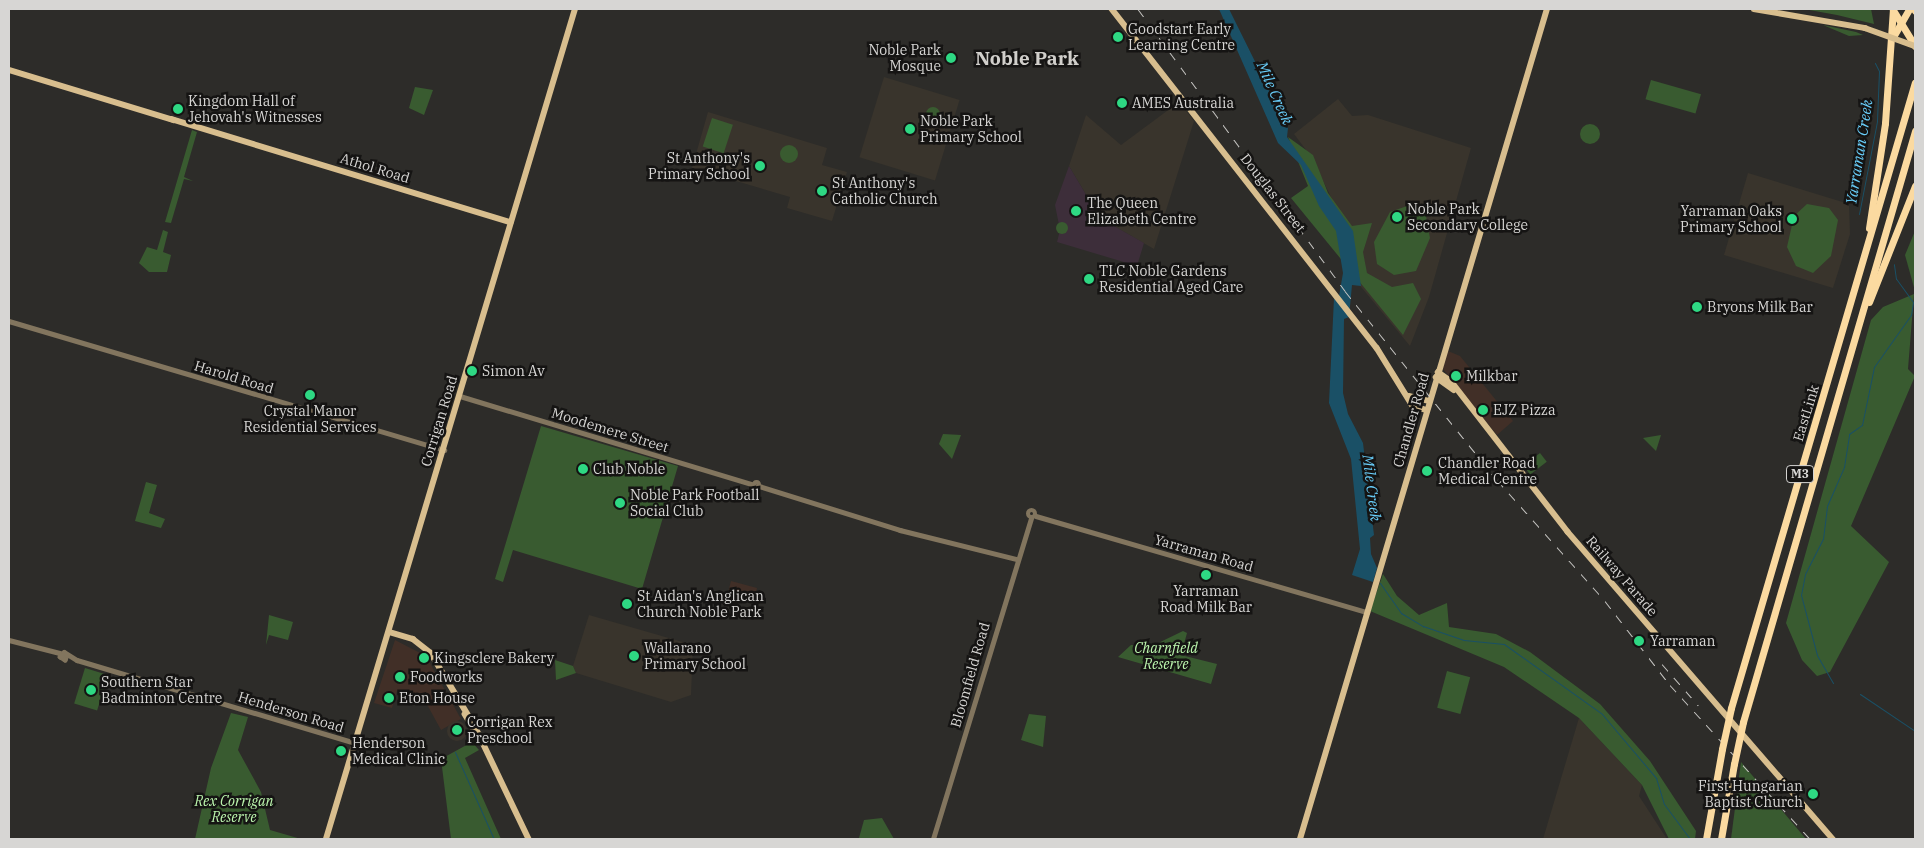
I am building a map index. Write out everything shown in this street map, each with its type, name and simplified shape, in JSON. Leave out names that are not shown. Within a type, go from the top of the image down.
[{"type":"highway","points":[[1892,9],[1915,46]]},
{"type":"highway","points":[[1868,240],[1893,37],[1892,9]]},
{"type":"highway","points":[[1893,37],[1909,9]]},
{"type":"highway","name":"EastLink","points":[[1706,839],[1731,708],[1915,82]]},
{"type":"highway","name":"EastLink","points":[[1721,839],[1743,722],[1811,477],[1864,311],[1915,131]]},
{"type":"highway","points":[[1864,311],[1915,186]]},
{"type":"main road","name":"Corrigan Road","points":[[326,839],[575,9]]},
{"type":"main road","name":"Douglas Street","points":[[1112,9],[1349,312],[1408,396],[1422,426]]},
{"type":"main road","name":"Chandler Road","points":[[1300,839],[1426,410],[1547,9]]},
{"type":"main road","points":[[1754,9],[1865,28],[1915,46]]},
{"type":"main road","name":"Athol Road","points":[[9,70],[511,222]]},
{"type":"main road","name":"Railway Parade","points":[[1437,375],[1457,393],[1568,532],[1833,839]]},
{"type":"main road","name":"Douglas Street","points":[[1408,396],[1426,410]]},
{"type":"main road","points":[[1408,396],[1418,402],[1429,401]]},
{"type":"main road","points":[[1413,406],[1426,410]]},
{"type":"main road","points":[[389,632],[426,648],[477,734],[529,839]]},
{"type":"street","name":"Harold Road","points":[[9,323],[443,452]]},
{"type":"street","name":"Moodemere Street","points":[[460,396],[900,530],[1016,559]]},
{"type":"street","name":"Bloomfield Road","points":[[933,839],[1016,559],[1033,517]]},
{"type":"street","name":"Yarraman Road","points":[[1033,517],[1367,612]]},
{"type":"street","name":"Henderson Road","points":[[9,640],[356,743]]},
{"type":"shaded area","name":"Noble Park Primary School","points":[[884,77],[960,100],[935,180],[859,157]]},
{"type":"shaded area","name":"Noble Park Secondary College","points":[[1338,99],[1352,116],[1368,115],[1471,148],[1429,297],[1410,346],[1357,282],[1346,228],[1312,158],[1294,134]]},
{"type":"shaded area","points":[[1179,102],[1194,121],[1154,249],[1100,218],[1069,166],[1086,115],[1121,145]]},
{"type":"shaded area","name":"St Anthony's Primary School","points":[[708,112],[827,148],[822,165],[847,172],[832,221],[787,208],[790,197],[692,168]]},
{"type":"shaded area","name":"The Queen Elizabeth Centre","points":[[1069,166],[1100,218],[1144,243],[1137,266],[1057,242],[1060,230],[1055,205]]},
{"type":"shaded area","name":"Yarraman Oaks Primary School","points":[[1748,173],[1849,204],[1850,234],[1833,288],[1724,255]]},
{"type":"shaded area","points":[[1448,351],[1460,356],[1513,421],[1497,435],[1443,369]]},
{"type":"shaded area","points":[[731,581],[757,588],[754,598],[728,591]]},
{"type":"shaded area","name":"Wallarano Primary School","points":[[589,615],[693,645],[691,695],[671,702],[576,673],[573,666]]},
{"type":"shaded area","points":[[395,640],[426,656],[461,719],[441,730],[424,699],[397,691],[392,708],[374,703]]},
{"type":"shaded area","points":[[1579,718],[1642,785],[1639,796],[1667,839],[1543,839]]},
{"type":"shaded area","name":"Corrigan Rex Preschool","points":[[453,721],[461,721],[467,727],[467,735],[461,741],[453,741],[447,735],[447,727]]},
{"type":"green space","points":[[1804,9],[1871,9],[1874,24],[1837,15]]},
{"type":"green space","points":[[1823,25],[1856,32],[1863,35],[1849,36]]},
{"type":"green space","points":[[1651,80],[1701,94],[1695,114],[1645,99]]},
{"type":"green space","points":[[415,87],[433,90],[424,115],[409,108]]},
{"type":"green space","points":[[930,107],[936,107],[940,114],[936,121],[930,121],[926,117],[926,111]]},
{"type":"green space","points":[[712,118],[733,125],[724,153],[703,147]]},
{"type":"green space","points":[[1586,124],[1594,124],[1600,130],[1600,138],[1594,144],[1586,144],[1580,138],[1580,130]]},
{"type":"green space","points":[[192,130],[197,132],[184,177],[193,181],[184,179],[171,223],[165,222]]},
{"type":"green space","points":[[1288,137],[1313,155],[1328,193],[1352,226],[1372,223],[1363,252],[1367,273],[1392,287],[1413,283],[1421,299],[1403,335],[1291,198],[1308,186]]},
{"type":"green space","points":[[789,145],[795,148],[798,154],[795,160],[789,163],[783,160],[780,154],[783,148]]},
{"type":"green space","points":[[1807,204],[1829,208],[1838,220],[1831,256],[1813,273],[1796,266],[1787,247],[1794,216]]},
{"type":"green space","points":[[1407,206],[1426,216],[1430,238],[1416,271],[1394,275],[1377,264],[1374,242],[1390,212]]},
{"type":"green space","points":[[1062,222],[1068,228],[1062,234],[1056,228]]},
{"type":"green space","points":[[163,230],[168,232],[163,252],[171,255],[167,272],[149,272],[139,263],[147,247],[157,250]]},
{"type":"green space","points":[[1915,231],[1915,291],[1905,255]]},
{"type":"green space","points":[[1914,294],[1908,369],[1915,376],[1851,526],[1889,562],[1830,672],[1817,676],[1802,660],[1786,623],[1871,320],[1883,307]]},
{"type":"green space","points":[[541,426],[678,466],[642,589],[513,550],[503,582],[495,579]]},
{"type":"green space","points":[[943,434],[961,435],[952,459],[939,444]]},
{"type":"green space","points":[[1661,435],[1656,451],[1643,438]]},
{"type":"green space","points":[[1540,453],[1547,462],[1530,475],[1523,466]]},
{"type":"green space","points":[[146,482],[157,485],[149,513],[165,519],[161,528],[135,521]]},
{"type":"green space","points":[[1383,574],[1397,596],[1419,615],[1447,603],[1449,627],[1496,634],[1530,652],[1600,704],[1650,761],[1696,831],[1695,839],[1669,839],[1642,785],[1579,718],[1504,667],[1370,611]]},
{"type":"green space","points":[[269,615],[293,622],[288,640],[269,635],[266,645]]},
{"type":"green space","name":"Charnfield Reserve","points":[[1183,631],[1187,633],[1181,655],[1217,664],[1211,684],[1118,657],[1131,645],[1152,646]]},
{"type":"green space","points":[[555,660],[573,666],[576,673],[556,680]]},
{"type":"green space","name":"Southern Star Badminton Centre","points":[[85,668],[108,675],[97,710],[74,703]]},
{"type":"green space","points":[[1447,671],[1470,677],[1460,714],[1437,708]]},
{"type":"green space","name":"Rex Corrigan Reserve","points":[[231,713],[248,717],[238,750],[261,792],[270,830],[301,839],[195,839],[211,768]]},
{"type":"green space","points":[[1029,714],[1046,716],[1043,747],[1021,740]]},
{"type":"green space","points":[[472,742],[479,750],[465,758],[501,839],[451,839],[441,759]]},
{"type":"green space","points":[[1741,762],[1806,839],[1731,839]]},
{"type":"green space","points":[[882,818],[894,839],[859,838],[864,820]]},
{"type":"water","points":[[1219,9],[1229,9],[1288,128],[1287,137],[1353,231],[1361,286],[1352,285],[1349,317],[1344,319],[1343,393],[1348,414],[1363,443],[1374,535],[1370,538],[1371,554],[1377,568],[1373,582],[1352,575],[1360,549],[1351,459],[1329,403],[1334,298],[1338,302],[1343,273],[1336,231],[1319,206],[1301,165],[1278,143]]},
{"type":"waterway","name":"Yarraman Creek","points":[[1859,214],[1877,121],[1879,71],[1875,63]]},
{"type":"waterway","name":"Yarraman Creek","points":[[1833,683],[1817,655],[1801,595],[1805,574],[1823,539],[1827,506],[1844,467],[1849,434],[1862,425],[1874,367],[1911,315],[1913,302],[1896,279],[1894,264]]},
{"type":"waterway","name":"Mile Creek","points":[[1380,583],[1401,613],[1423,626],[1464,640],[1504,644],[1602,714],[1656,778],[1664,804],[1690,839]]},
{"type":"waterway","name":"Yarraman Creek","points":[[1860,694],[1915,731]]},
{"type":"waterway","points":[[455,752],[494,839]]},
{"type":"railway","points":[[1138,9],[1345,291],[1497,480],[1605,601],[1670,685],[1810,839]]},
{"type":"railway","points":[[1662,664],[1698,705]]},
{"type":"place","name":"Goodstart Early Learning Centre","points":[[1118,37]]},
{"type":"place","name":"Noble Park Mosque","points":[[951,58]]},
{"type":"place","name":"AMES Australia","points":[[1122,103]]},
{"type":"place","name":"Kingdom Hall of Jehovah's Witnesses","points":[[178,109]]},
{"type":"place","name":"Noble Park Primary School","points":[[910,129]]},
{"type":"place","name":"St Anthony's Primary School","points":[[760,166]]},
{"type":"place","name":"St Anthony's Catholic Church","points":[[822,191]]},
{"type":"place","name":"The Queen Elizabeth Centre","points":[[1076,211]]},
{"type":"place","name":"Noble Park Secondary College","points":[[1397,217]]},
{"type":"place","name":"Yarraman Oaks Primary School","points":[[1792,219]]},
{"type":"place","name":"TLC Noble Gardens Residential Aged Care","points":[[1089,279]]},
{"type":"place","name":"Bryons Milk Bar","points":[[1697,307]]},
{"type":"place","name":"Simon Av","points":[[472,371]]},
{"type":"place","name":"Milkbar","points":[[1456,376]]},
{"type":"place","name":"Crystal Manor Residential Services","points":[[310,395]]},
{"type":"place","name":"EJZ Pizza","points":[[1483,410]]},
{"type":"place","name":"Club Noble","points":[[583,469]]},
{"type":"place","name":"Chandler Road Medical Centre","points":[[1427,471]]},
{"type":"place","name":"Noble Park Football Social Club","points":[[620,503]]},
{"type":"place","name":"Yarraman Road Milk Bar","points":[[1206,575]]},
{"type":"place","name":"St Aidan's Anglican Church Noble Park","points":[[627,604]]},
{"type":"place","name":"Yarraman","points":[[1639,641]]},
{"type":"place","name":"Wallarano Primary School","points":[[634,656]]},
{"type":"place","name":"Kingsclere Bakery","points":[[424,658]]},
{"type":"place","name":"Foodworks","points":[[400,677]]},
{"type":"place","name":"Southern Star Badminton Centre","points":[[91,690]]},
{"type":"place","name":"Eton House","points":[[389,698]]},
{"type":"place","name":"Corrigan Rex Preschool","points":[[457,730]]},
{"type":"place","name":"Henderson Medical Clinic","points":[[341,751]]},
{"type":"place","name":"First Hungarian Baptist Church","points":[[1813,794]]},
{"type":"district","name":"Noble Park","points":[[1027,59]]}]
